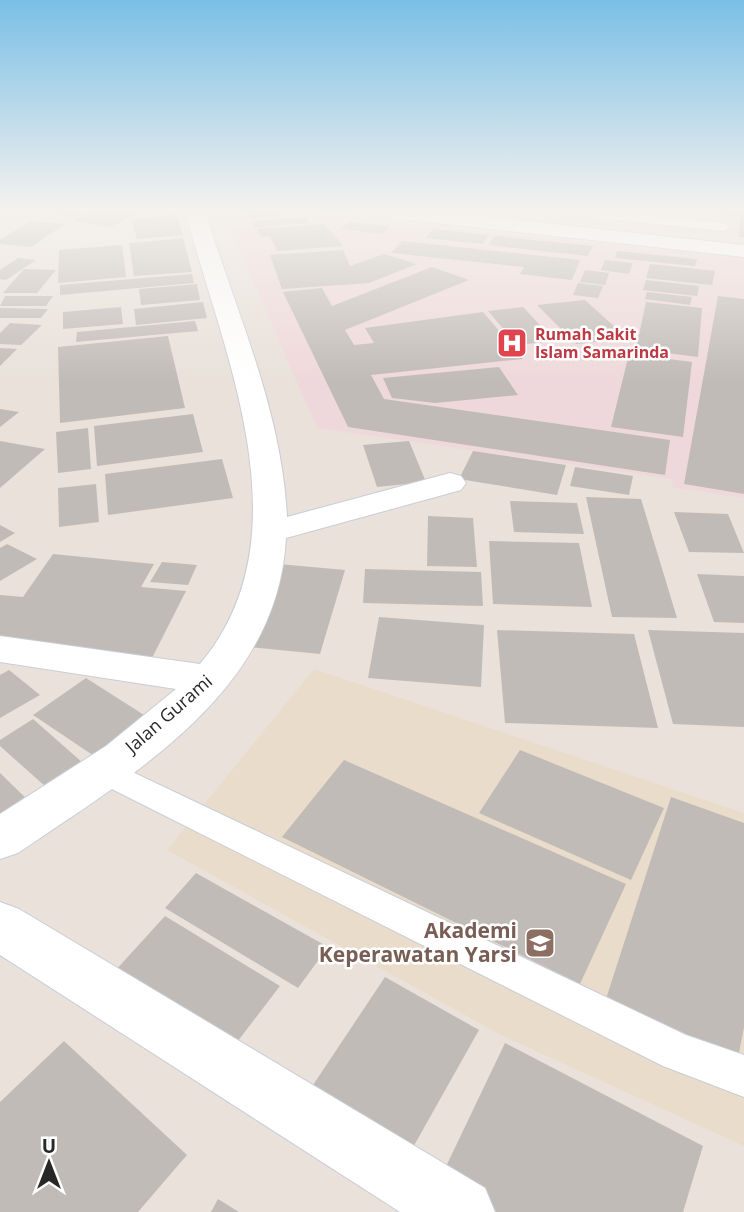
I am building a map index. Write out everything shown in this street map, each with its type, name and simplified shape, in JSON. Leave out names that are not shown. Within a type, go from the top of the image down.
[{"type":"street","name":"Jalan Gurami","points":[[0,839],[103,770],[151,734],[210,680],[229,656],[251,612],[269,532],[269,470],[261,431],[212,268]]},
{"type":"street","points":[[269,532],[450,483]]},
{"type":"street","points":[[0,649],[210,680]]},
{"type":"street","points":[[0,926],[461,1212]]},
{"type":"lane","points":[[103,770],[678,1052],[744,1076]]},
{"type":"shaded area","name":"Rumah Sakit Islam Samarinda","points":[[247,268],[744,268],[744,498],[672,487],[673,479],[317,428]]},
{"type":"shaded area","name":"Akademi Keperawatan Yarsi","points":[[314,669],[744,813],[744,1146],[503,1036],[167,850]]},
{"type":"building","points":[[25,268],[6,280],[0,279],[0,270]]},
{"type":"building","points":[[58,268],[125,268],[126,277],[58,283]]},
{"type":"building","points":[[133,268],[191,268],[192,272],[134,276]]},
{"type":"building","points":[[274,268],[408,268],[369,283],[282,289]]},
{"type":"building","points":[[431,268],[469,280],[345,330],[354,345],[374,343],[365,328],[483,312],[523,359],[371,375],[384,399],[670,440],[665,475],[348,427],[283,292],[322,288],[332,306]]},
{"type":"building","points":[[524,268],[577,268],[572,280],[520,274]]},
{"type":"building","points":[[602,268],[631,268],[629,274],[601,270]]},
{"type":"building","points":[[649,268],[715,271],[712,285],[646,278]]},
{"type":"building","points":[[24,269],[56,270],[37,293],[3,293]]},
{"type":"building","points":[[585,270],[609,273],[605,285],[580,282]]},
{"type":"building","points":[[192,274],[194,283],[60,295],[60,285]]},
{"type":"building","points":[[646,280],[699,286],[697,296],[643,290]]},
{"type":"building","points":[[578,283],[603,286],[598,298],[573,295]]},
{"type":"building","points":[[197,284],[200,300],[141,305],[139,289]]},
{"type":"building","points":[[647,292],[692,297],[690,305],[645,299]]},
{"type":"building","points":[[5,296],[53,296],[46,306],[0,306]]},
{"type":"building","points":[[718,296],[744,299],[744,494],[684,484]]},
{"type":"building","points":[[585,300],[628,339],[576,344],[537,305]]},
{"type":"building","points":[[203,302],[207,318],[136,325],[134,309]]},
{"type":"building","points":[[646,302],[702,308],[698,357],[636,349]]},
{"type":"building","points":[[121,307],[123,324],[63,329],[63,312]]},
{"type":"building","points":[[523,307],[555,341],[517,345],[488,311]]},
{"type":"building","points":[[0,308],[48,309],[41,318],[0,318]]},
{"type":"building","points":[[195,321],[198,331],[76,342],[77,332]]},
{"type":"building","points":[[10,323],[42,325],[21,345],[0,344],[0,333]]},
{"type":"building","points":[[168,336],[185,408],[60,423],[58,347]]},
{"type":"building","points":[[0,348],[17,349],[0,366]]},
{"type":"building","points":[[629,354],[692,362],[683,437],[611,427]]},
{"type":"building","points":[[499,367],[518,395],[435,403],[392,398],[383,378]]},
{"type":"building","points":[[0,409],[19,412],[0,427]]},
{"type":"building","points":[[193,414],[203,452],[97,466],[94,426]]},
{"type":"building","points":[[88,428],[91,469],[58,473],[56,432]]},
{"type":"building","points":[[0,441],[45,449],[0,488]]},
{"type":"building","points":[[409,441],[426,482],[377,487],[363,445]]},
{"type":"building","points":[[473,451],[566,465],[557,495],[459,479]]},
{"type":"building","points":[[222,459],[233,498],[108,515],[105,474]]},
{"type":"building","points":[[575,467],[633,476],[629,495],[570,486]]},
{"type":"building","points":[[96,484],[99,522],[59,527],[58,488]]},
{"type":"building","points":[[586,497],[641,499],[677,618],[612,617]]},
{"type":"building","points":[[510,501],[577,503],[584,534],[514,532]]},
{"type":"building","points":[[674,512],[728,514],[744,553],[689,552]]},
{"type":"building","points":[[428,516],[473,518],[477,567],[427,566]]},
{"type":"building","points":[[0,525],[15,533],[0,542]]},
{"type":"building","points":[[489,541],[579,543],[592,607],[493,604]]},
{"type":"building","points":[[7,544],[37,559],[0,581],[0,548]]},
{"type":"building","points":[[53,554],[154,564],[141,587],[186,591],[152,658],[0,642],[0,595],[23,597]]},
{"type":"building","points":[[162,562],[197,565],[188,585],[150,582]]},
{"type":"building","points":[[279,564],[345,570],[320,654],[248,647]]},
{"type":"building","points":[[365,569],[481,572],[483,606],[363,603]]},
{"type":"building","points":[[697,574],[744,576],[744,623],[714,622]]},
{"type":"building","points":[[379,617],[484,625],[481,687],[368,678]]},
{"type":"building","points":[[497,630],[634,634],[658,728],[505,723]]},
{"type":"building","points":[[648,630],[744,633],[744,727],[673,724]]},
{"type":"building","points":[[9,670],[40,695],[0,718],[0,675]]},
{"type":"building","points":[[86,678],[155,722],[103,762],[33,715]]},
{"type":"building","points":[[33,719],[83,763],[46,787],[0,746],[0,740]]},
{"type":"building","points":[[520,750],[664,808],[631,880],[479,813]]},
{"type":"building","points":[[344,760],[626,884],[580,984],[282,837]]},
{"type":"building","points":[[0,773],[35,807],[0,829]]},
{"type":"building","points":[[671,797],[744,823],[744,1027],[738,1058],[605,1002]]},
{"type":"building","points":[[196,873],[328,947],[298,988],[165,908]]},
{"type":"building","points":[[165,916],[280,986],[231,1050],[114,972]]},
{"type":"building","points":[[385,977],[479,1030],[407,1158],[307,1094]]},
{"type":"building","points":[[64,1041],[187,1155],[138,1212],[0,1212],[0,1102]]},
{"type":"building","points":[[505,1043],[703,1146],[683,1212],[490,1212],[439,1181]]},
{"type":"building","points":[[218,1199],[239,1212],[211,1212]]},
{"type":"place","name":"Rumah Sakit Islam Samarinda","points":[[512,343]]},
{"type":"place","name":"Akademi Keperawatan Yarsi","points":[[540,943]]}]
